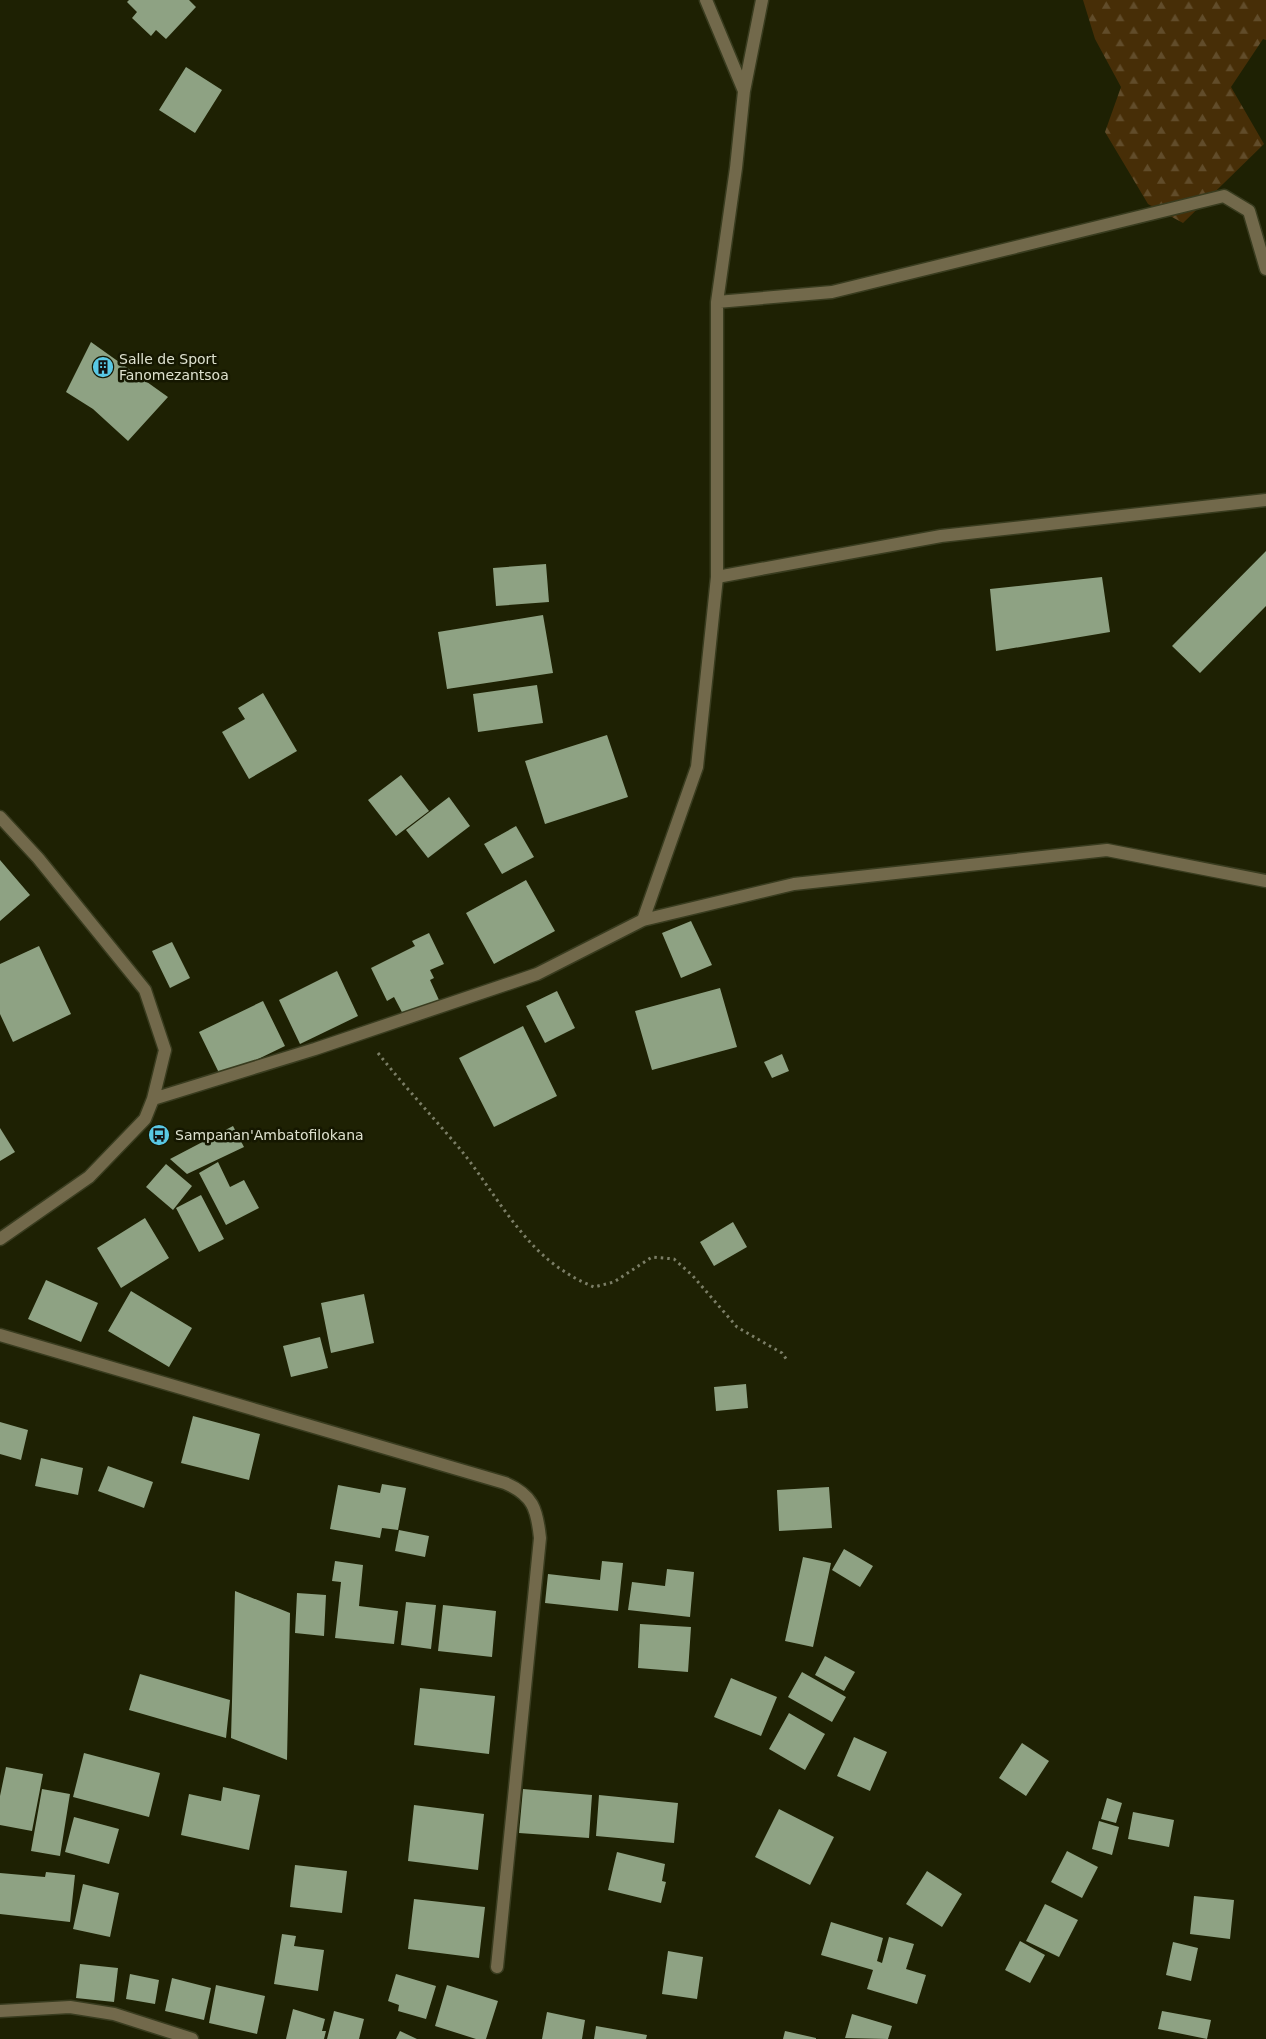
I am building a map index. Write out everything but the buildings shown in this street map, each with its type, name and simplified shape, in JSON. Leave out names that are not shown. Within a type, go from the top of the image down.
[{"type":"street","points":[[706,0],[744,91]]},
{"type":"street","points":[[643,920],[697,767],[717,577],[717,302],[736,168],[744,91],[762,0]]},
{"type":"street","points":[[717,302],[832,292],[1224,196],[1250,211],[1266,269]]},
{"type":"street","points":[[717,577],[941,536],[1266,500]]},
{"type":"street","points":[[0,818],[38,858],[145,990],[165,1050],[153,1099],[145,1118],[89,1177],[0,1239]]},
{"type":"street","points":[[153,1099],[362,1033],[538,974],[643,920],[794,884],[1107,850],[1266,881]]},
{"type":"street","points":[[0,1335],[505,1483],[520,1490],[532,1502],[538,1517],[540,1538],[497,1967]]},
{"type":"street","points":[[0,2011],[70,2007],[114,2014],[192,2039]]},
{"type":"path","points":[[362,1033],[408,1091],[460,1150],[503,1209],[541,1254],[566,1273],[594,1287],[614,1282],[652,1257],[674,1259],[692,1274],[737,1327],[782,1353],[787,1360]]},
{"type":"green space","points":[[1083,0],[1266,0],[1266,40],[1263,39],[1231,87],[1264,144],[1183,223],[1148,204],[1105,132],[1121,87],[1095,39]]},
{"type":"place","name":"Salle de Sport Fanomezantsoa","points":[[103,367]]},
{"type":"place","name":"Sampanan'Ambatofilokana","points":[[159,1135]]}]
